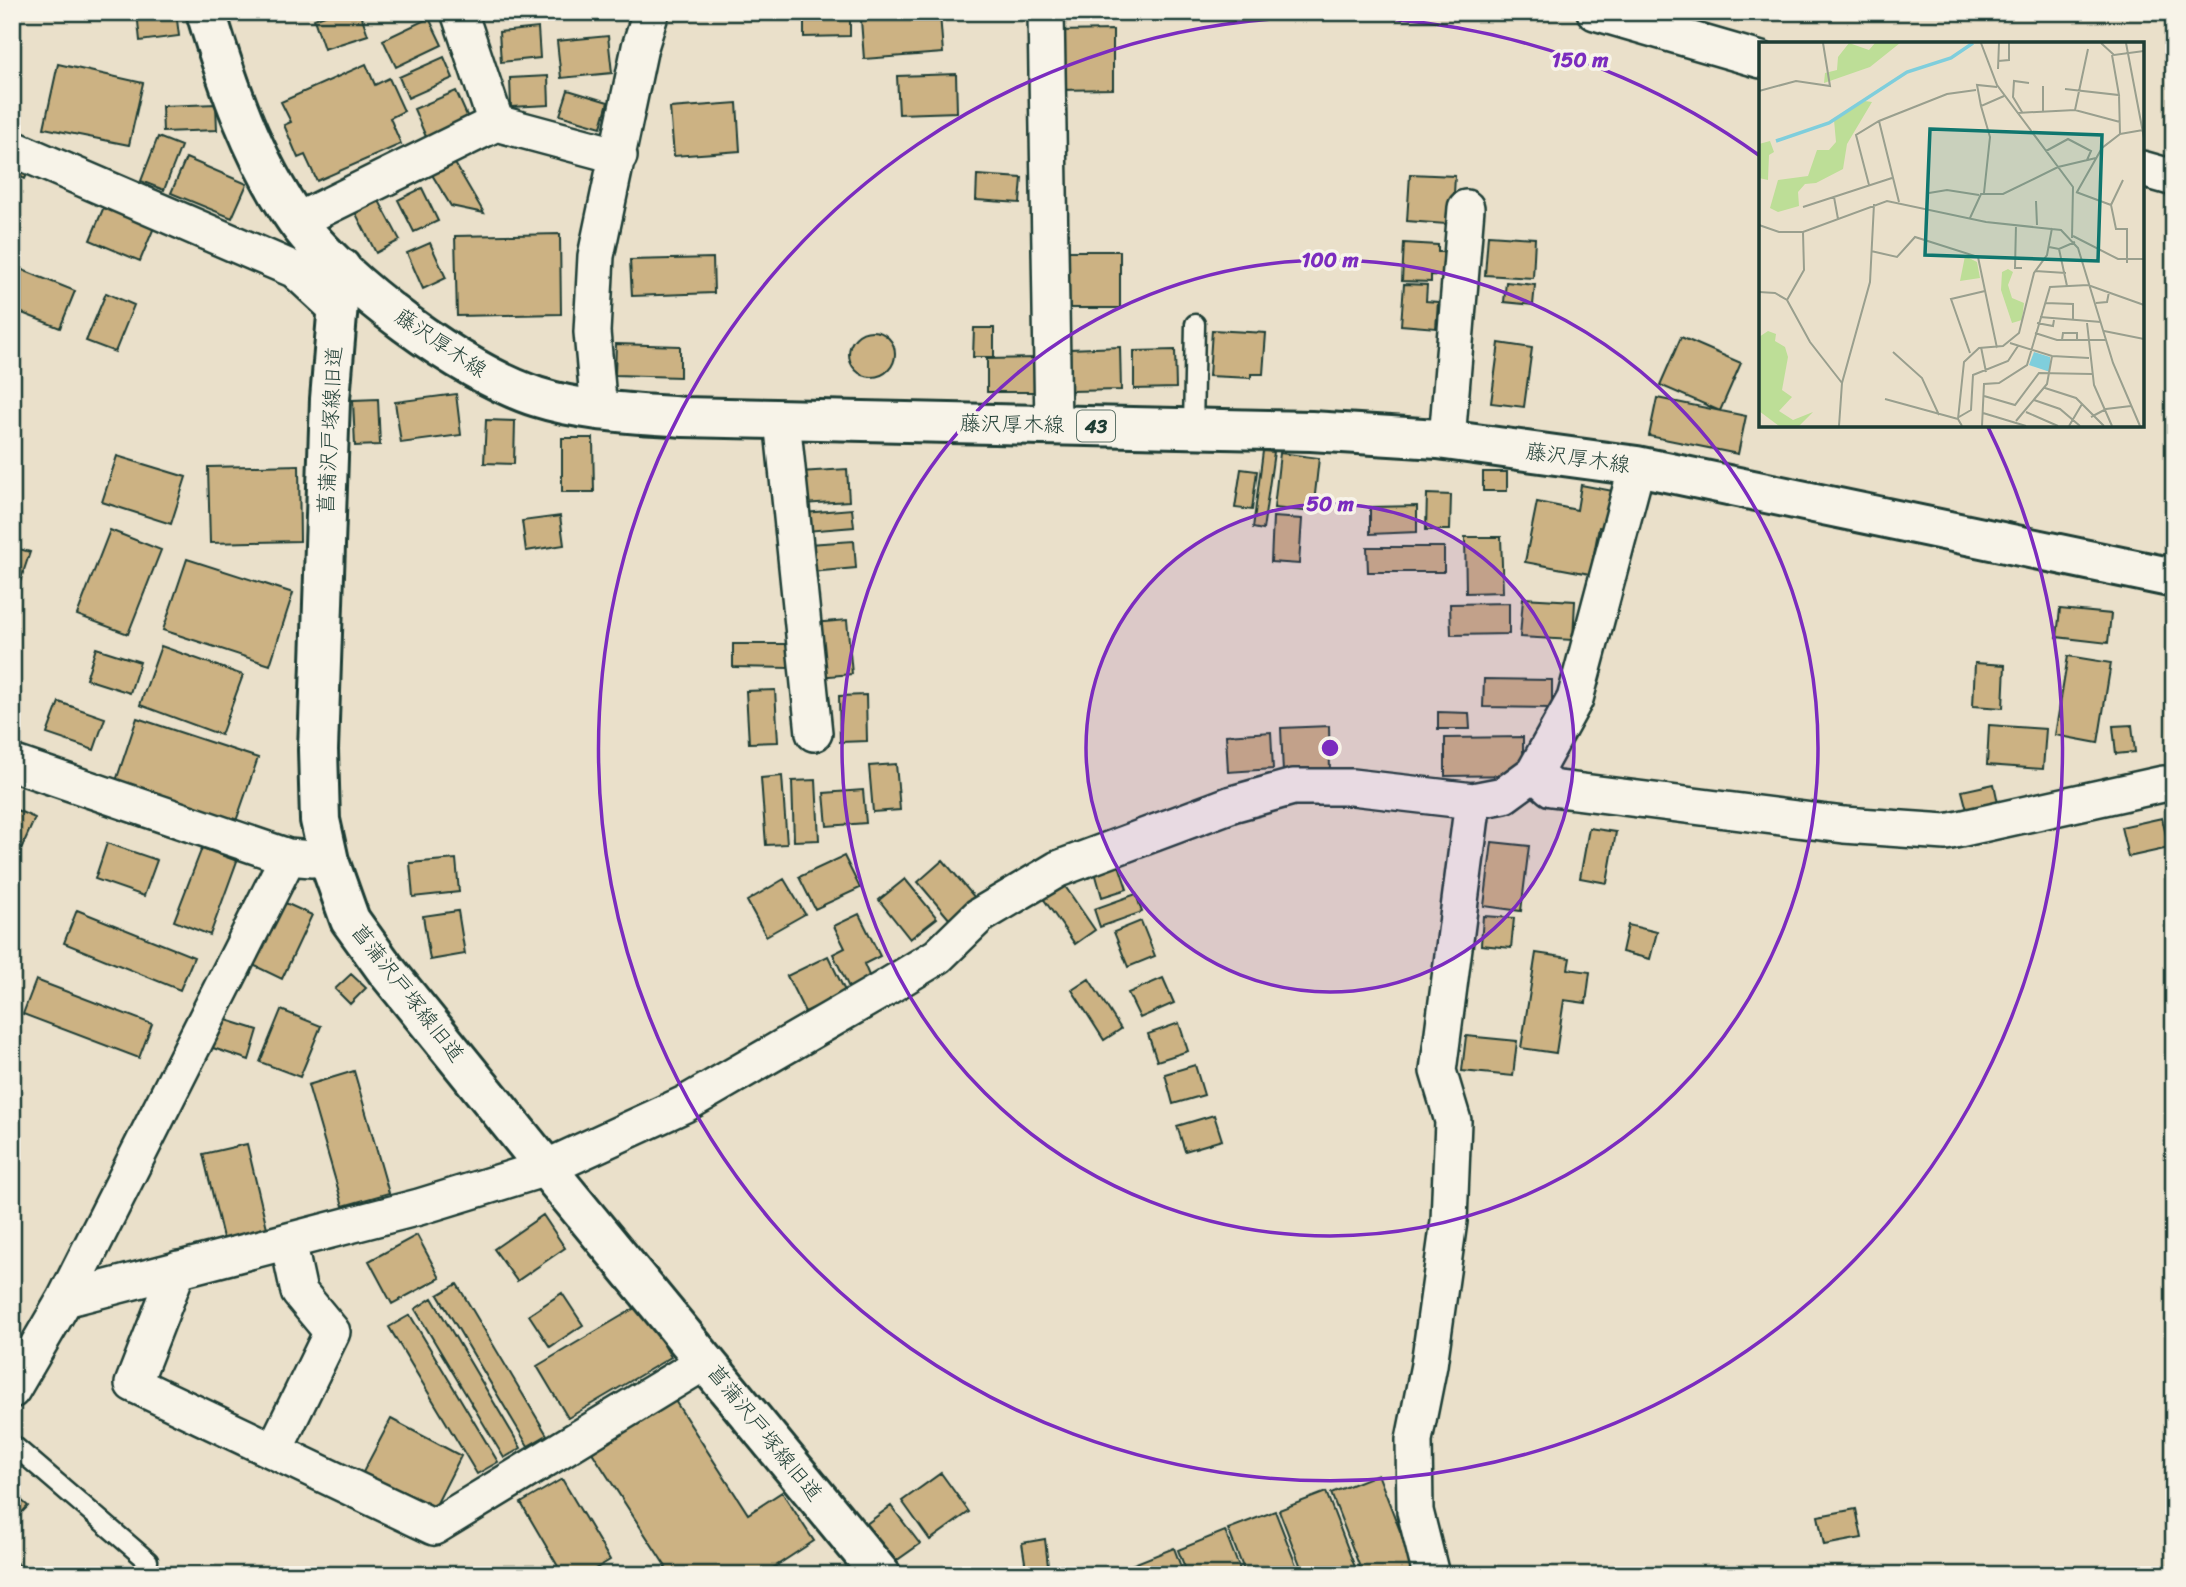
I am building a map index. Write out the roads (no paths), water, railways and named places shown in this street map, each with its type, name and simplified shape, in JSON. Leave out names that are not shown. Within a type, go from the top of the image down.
[{"type":"main road","name":"藤沢厚木線","points":[[206,12],[259,157],[297,221],[341,268],[405,322],[473,369],[537,397],[599,411],[683,417],[1311,431],[1447,440],[1637,466],[2174,578]]},
{"type":"main road","name":"菖蒲沢戸塚線旧道","points":[[341,268],[330,399],[318,750],[320,820],[329,861],[350,919],[386,970],[546,1168],[881,1575]]},
{"type":"street","points":[[459,12],[496,123]]},
{"type":"street","points":[[599,411],[592,332],[596,256],[604,208],[619,156],[640,47],[650,12]]},
{"type":"street","points":[[1046,12],[1053,425]]},
{"type":"street","points":[[1595,12],[1759,59]]},
{"type":"street","points":[[297,221],[496,123],[619,156]]},
{"type":"street","points":[[12,148],[295,270],[337,309]]},
{"type":"street","points":[[2144,170],[2174,178]]},
{"type":"street","points":[[1447,440],[1466,208]]},
{"type":"street","points":[[782,419],[814,733]]},
{"type":"street","points":[[65,1299],[419,1207],[546,1168],[685,1104],[882,990],[938,956],[979,916],[1058,869],[1232,804],[1293,787],[1352,786],[1473,801],[1504,795],[1534,773],[1575,699],[1637,466]]},
{"type":"street","points":[[12,764],[288,857],[329,861]]},
{"type":"street","points":[[1534,773],[1551,788],[1844,825],[1946,832],[2163,784]]},
{"type":"street","points":[[1431,1575],[1415,1511],[1414,1440],[1429,1365],[1450,1221],[1454,1121],[1438,1071],[1473,801]]},
{"type":"street","points":[[12,1390],[65,1299],[288,857]]},
{"type":"street","points":[[274,1451],[332,1332],[299,1292],[288,1241]]},
{"type":"street","points":[[178,1269],[133,1384],[434,1527],[706,1361]]},
{"type":"lane","points":[[1193,428],[1195,324]]},
{"type":"lane","points":[[12,1444],[148,1561],[144,1575]]}]
